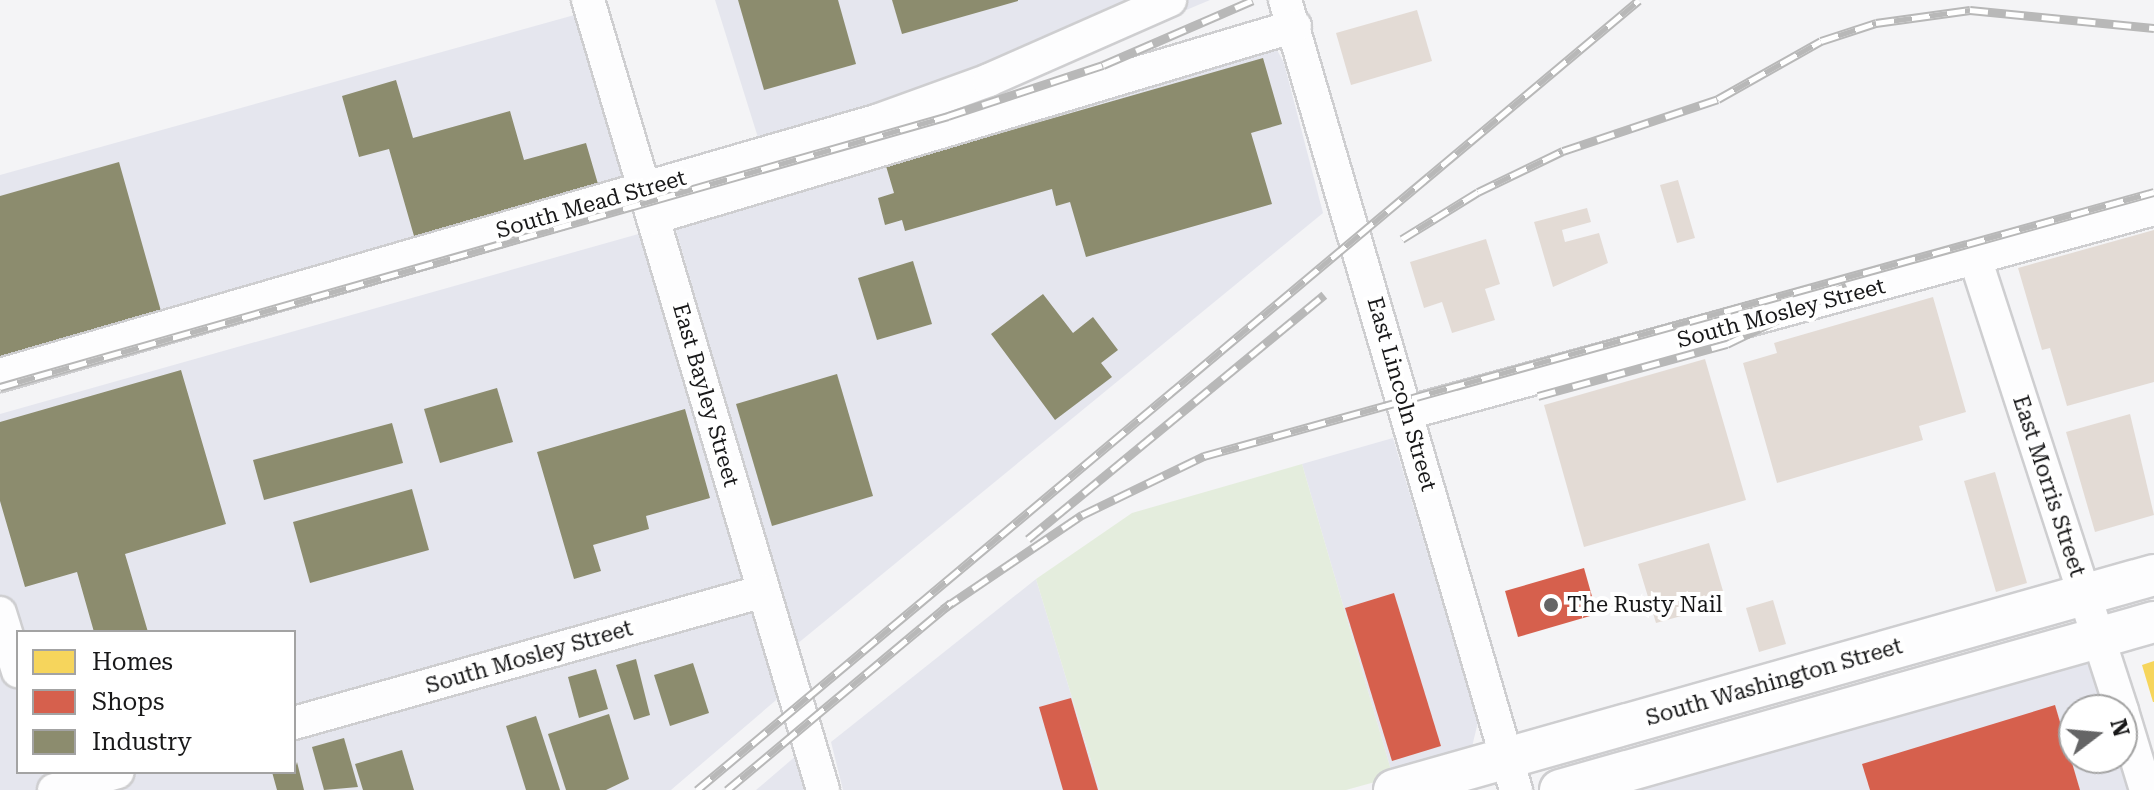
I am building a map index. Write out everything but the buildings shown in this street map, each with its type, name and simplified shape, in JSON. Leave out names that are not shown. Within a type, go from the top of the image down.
[{"type":"main road","name":"South Washington Street","points":[[1394,790],[1511,774],[2083,594],[2154,575]]},
{"type":"main road","name":"South Washington Street","points":[[1560,790],[2154,622]]},
{"type":"street","name":"East Bayley Street","points":[[588,0],[823,790]]},
{"type":"street","name":"South Mead Street","points":[[649,204],[927,104],[1170,0]]},
{"type":"street","name":"South Mead Street","points":[[0,375],[649,204],[1290,13]]},
{"type":"street","name":"East Lincoln Street","points":[[1290,13],[1511,774]]},
{"type":"street","name":"South Mosley Street","points":[[1407,413],[1976,261],[2154,209]]},
{"type":"street","name":"East Morris Street","points":[[1976,261],[2117,694]]},
{"type":"street","name":"South Mosley Street","points":[[296,722],[764,591]]},
{"type":"street","points":[[0,613],[16,665]]},
{"type":"street","name":"East Morris Street","points":[[2138,764],[2146,790]]},
{"type":"street","points":[[54,790],[111,774]]},
{"type":"shaded area","points":[[715,0],[1210,0],[982,96],[765,160]]},
{"type":"shaded area","points":[[578,14],[628,182],[0,363],[0,175]]},
{"type":"shaded area","points":[[1265,49],[1277,50],[1284,63],[1323,213],[797,644],[675,227]]},
{"type":"shaded area","points":[[642,233],[782,695],[671,790],[0,790],[0,414]]},
{"type":"shaded area","points":[[1393,438],[1478,722],[1471,751],[1393,777],[1302,464]]},
{"type":"shaded area","points":[[1036,579],[1100,790],[843,790],[831,742]]},
{"type":"shaded area","points":[[2070,657],[2092,663],[2106,694],[2058,694],[2058,774],[2128,774],[2135,790],[1616,790]]},
{"type":"shaded area","points":[[797,755],[808,790],[756,790]]},
{"type":"green space","points":[[1302,464],[1393,777],[1346,790],[1100,790],[1036,579],[1132,513]]},
{"type":"railway","points":[[0,387],[948,116],[1103,65],[1253,0]]},
{"type":"railway","points":[[697,790],[1639,0]]},
{"type":"railway","points":[[1402,239],[1478,192],[1563,151],[1718,99],[1821,41],[1876,23],[1970,10],[2154,28]]},
{"type":"railway","points":[[943,609],[1082,515],[1204,456],[2154,192]]},
{"type":"railway","points":[[1538,396],[1727,344],[1847,286]]},
{"type":"railway","points":[[1028,539],[1324,295]]},
{"type":"railway","points":[[727,790],[951,603]]},
{"type":"place","name":"The Rusty Nail","points":[[1551,605]]}]
